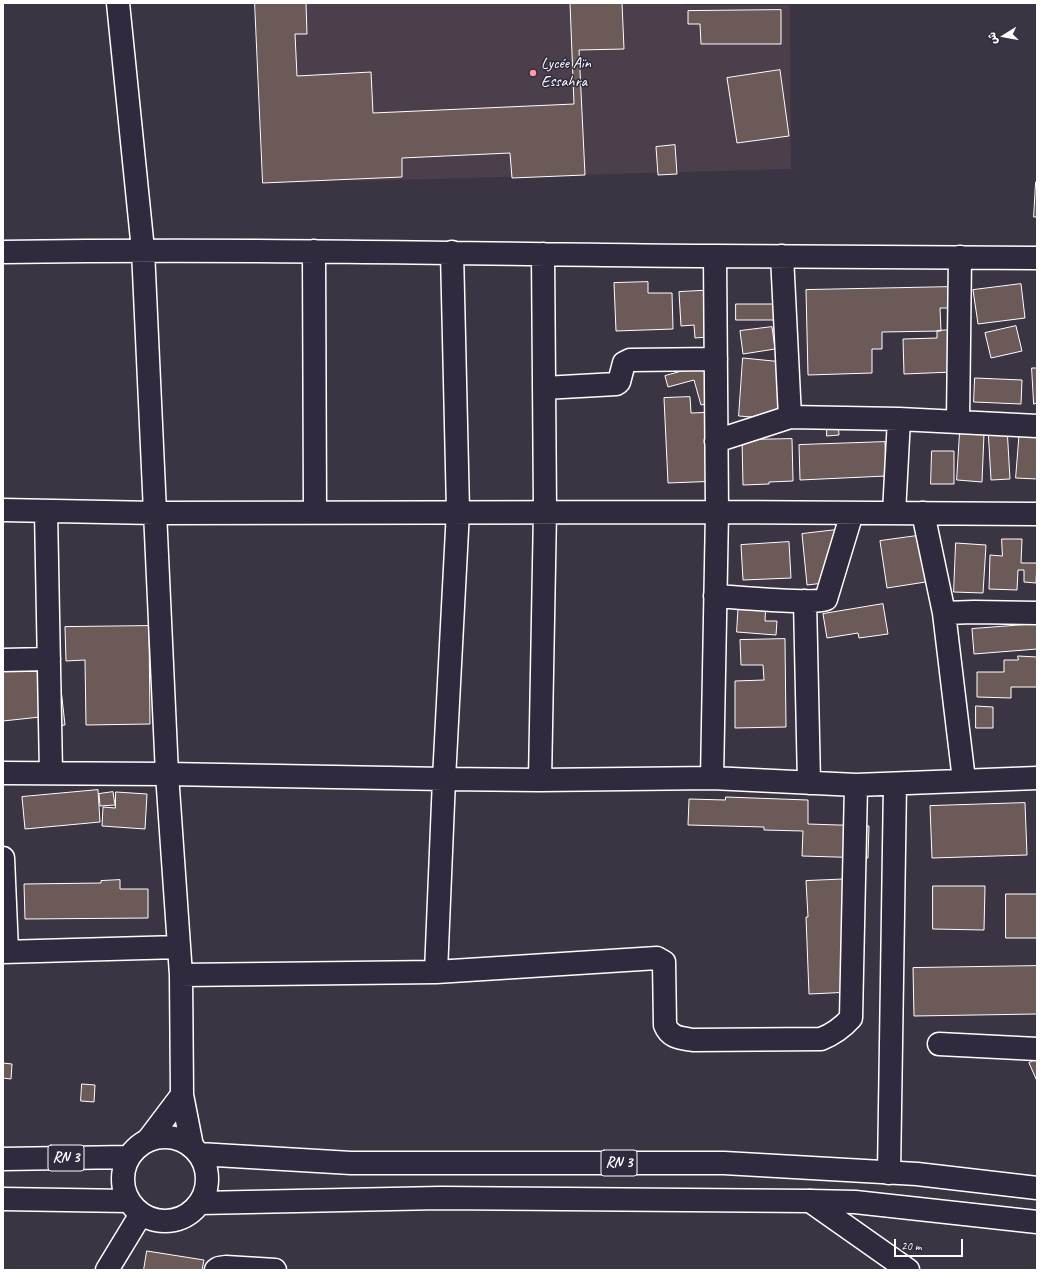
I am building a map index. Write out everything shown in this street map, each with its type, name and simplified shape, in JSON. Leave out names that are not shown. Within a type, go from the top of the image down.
[{"type":"main road","points":[[3,1199],[134,1208],[153,1220],[166,1222],[180,1220],[191,1213],[200,1203],[206,1192],[208,1178],[206,1166],[196,1150],[182,1095],[181,975],[167,774],[143,250],[118,3]]},
{"type":"main road","points":[[3,252],[143,250],[1037,258]]},
{"type":"main road","points":[[314,251],[315,512]]},
{"type":"main road","points":[[436,972],[444,779],[458,511],[452,252]]},
{"type":"main road","points":[[540,780],[545,511],[543,254]]},
{"type":"main road","points":[[712,778],[717,512],[715,256]]},
{"type":"main road","points":[[782,256],[790,417]]},
{"type":"main road","points":[[958,422],[960,257]]},
{"type":"main road","points":[[544,388],[616,384],[624,363],[630,360],[716,358]]},
{"type":"main road","points":[[716,441],[790,417],[899,419],[1037,426]]},
{"type":"main road","points":[[894,513],[899,419]]},
{"type":"main road","points":[[3,510],[154,513],[545,511],[1037,514]]},
{"type":"main road","points":[[46,511],[51,773]]},
{"type":"main road","points":[[715,596],[822,601],[828,595],[852,513]]},
{"type":"main road","points":[[923,513],[944,613],[964,780]]},
{"type":"main road","points":[[805,601],[809,782]]},
{"type":"main road","points":[[944,613],[1037,613]]},
{"type":"main road","points":[[3,660],[49,659]]},
{"type":"main road","points":[[3,773],[540,780],[712,778],[856,785],[1037,778]]},
{"type":"main road","points":[[889,1173],[895,784]]},
{"type":"main road","points":[[181,975],[436,972],[657,958],[664,962],[665,1025],[671,1035],[693,1040],[821,1039],[831,1036],[841,1029],[851,1018],[856,785]]},
{"type":"main road","points":[[3,858],[5,952],[179,947]]},
{"type":"main road","points":[[940,1044],[1037,1049]]},
{"type":"main road","points":[[148,1140],[182,1095]]},
{"type":"main road","points":[[134,1208],[123,1186],[123,1171],[129,1157],[137,1147],[148,1140],[160,1136],[176,1137],[196,1150]]},
{"type":"main road","name":"RN 3","points":[[196,1150],[351,1163],[724,1163],[917,1174],[1037,1188]]},
{"type":"main road","name":"RN 3","points":[[3,1159],[129,1157]]},
{"type":"main road","name":"RN 3","points":[[200,1203],[440,1198],[855,1202],[1037,1222]]},
{"type":"main road","points":[[810,1201],[908,1270]]},
{"type":"main road","points":[[107,1270],[134,1208]]},
{"type":"main road","points":[[216,1270],[226,1267],[275,1270]]},
{"type":"shaded area","name":"Lycée Aïn Essahra","points":[[270,3],[682,3],[683,5],[790,5],[791,169],[360,181],[318,179]]},
{"type":"building","points":[[255,3],[306,3],[307,34],[295,34],[297,76],[371,72],[373,113],[574,104],[570,3],[622,3],[624,49],[579,50],[585,175],[512,178],[510,153],[402,158],[402,177],[263,183]]},
{"type":"building","points":[[781,10],[781,44],[701,44],[700,24],[688,24],[688,11]]},
{"type":"building","points":[[780,70],[789,136],[737,143],[727,78]]},
{"type":"building","points":[[675,145],[677,174],[658,175],[656,147]]},
{"type":"building","points":[[1036,182],[1037,217],[1034,217]]},
{"type":"building","points":[[648,282],[648,293],[672,293],[673,329],[616,331],[614,283]]},
{"type":"building","points":[[1021,284],[1025,318],[978,324],[973,290]]},
{"type":"building","points":[[951,287],[952,308],[940,308],[941,331],[882,332],[882,349],[872,349],[872,373],[808,375],[806,290]]},
{"type":"building","points":[[718,290],[721,336],[695,338],[694,325],[681,326],[679,292]]},
{"type":"building","points":[[736,304],[774,304],[774,320],[736,320]]},
{"type":"building","points":[[1016,326],[1022,351],[991,358],[985,333]]},
{"type":"building","points":[[772,327],[775,349],[743,354],[740,331]]},
{"type":"building","points":[[951,330],[953,372],[904,374],[903,339],[937,338],[937,331]]},
{"type":"building","points":[[743,358],[783,362],[778,419],[739,416]]},
{"type":"building","points":[[709,364],[719,401],[701,405],[694,380],[668,387],[665,376]]},
{"type":"building","points":[[1032,368],[1037,368],[1037,403],[1034,404]]},
{"type":"building","points":[[975,378],[1022,380],[1021,404],[974,402]]},
{"type":"building","points":[[690,397],[691,413],[717,412],[720,481],[668,483],[664,398]]},
{"type":"building","points":[[827,421],[838,421],[839,435],[827,436]]},
{"type":"building","points":[[1007,427],[1010,479],[991,480],[988,428]]},
{"type":"building","points":[[1020,428],[1037,429],[1037,479],[1016,478]]},
{"type":"building","points":[[960,432],[984,434],[982,482],[957,480]]},
{"type":"building","points":[[792,439],[793,481],[743,485],[742,440]]},
{"type":"building","points":[[885,442],[886,476],[800,480],[799,445]]},
{"type":"building","points":[[932,451],[954,451],[954,484],[931,484]]},
{"type":"building","points":[[836,530],[841,581],[807,585],[802,534]]},
{"type":"building","points":[[924,535],[932,581],[887,588],[880,541]]},
{"type":"building","points":[[1002,539],[1022,539],[1021,563],[1037,563],[1036,583],[1024,582],[1024,570],[1018,570],[1017,590],[989,589],[990,555],[1002,556]]},
{"type":"building","points":[[789,542],[791,578],[743,580],[741,545]]},
{"type":"building","points":[[956,543],[986,545],[983,593],[954,592]]},
{"type":"building","points":[[739,598],[766,600],[765,621],[777,621],[776,635],[737,632]]},
{"type":"building","points":[[883,604],[888,634],[859,638],[858,633],[827,638],[823,614]]},
{"type":"building","points":[[1037,624],[1037,649],[974,654],[972,629]]},
{"type":"building","points":[[149,626],[150,724],[86,725],[85,660],[66,661],[65,627]]},
{"type":"building","points":[[785,639],[786,727],[735,728],[735,681],[764,680],[763,665],[741,665],[740,640]]},
{"type":"building","points":[[1018,656],[1037,657],[1037,687],[1011,687],[1011,698],[977,697],[977,672],[1004,672],[1004,660],[1018,660]]},
{"type":"building","points":[[43,657],[60,680],[65,725],[41,727],[40,717],[3,721],[3,662]]},
{"type":"building","points":[[976,706],[993,707],[993,728],[976,728]]},
{"type":"building","points":[[98,790],[100,822],[25,829],[22,797]]},
{"type":"building","points":[[113,792],[115,805],[100,806],[99,794]]},
{"type":"building","points":[[116,792],[147,794],[145,829],[102,826],[103,807],[115,808]]},
{"type":"building","points":[[726,797],[808,800],[808,824],[869,826],[868,858],[802,856],[803,831],[764,830],[764,827],[688,825],[689,799],[725,800]]},
{"type":"building","points":[[1025,803],[1027,855],[932,858],[930,806]]},
{"type":"building","points":[[852,879],[852,992],[809,994],[806,881]]},
{"type":"building","points":[[120,880],[120,889],[148,889],[148,918],[25,919],[24,884],[101,883],[101,881]]},
{"type":"building","points":[[933,886],[985,886],[984,930],[933,929]]},
{"type":"building","points":[[1006,894],[1037,894],[1037,938],[1006,938]]},
{"type":"building","points":[[1037,966],[1037,1014],[914,1016],[913,968]]},
{"type":"building","points":[[1037,1059],[1037,1081],[1029,1063]]},
{"type":"building","points":[[3,1063],[12,1064],[11,1079],[3,1078]]},
{"type":"building","points":[[82,1084],[95,1085],[94,1102],[81,1101]]},
{"type":"building","points":[[147,1251],[204,1260],[202,1270],[144,1270]]},
{"type":"place","name":"Lycée Aïn Essahra","points":[[533,73]]}]
